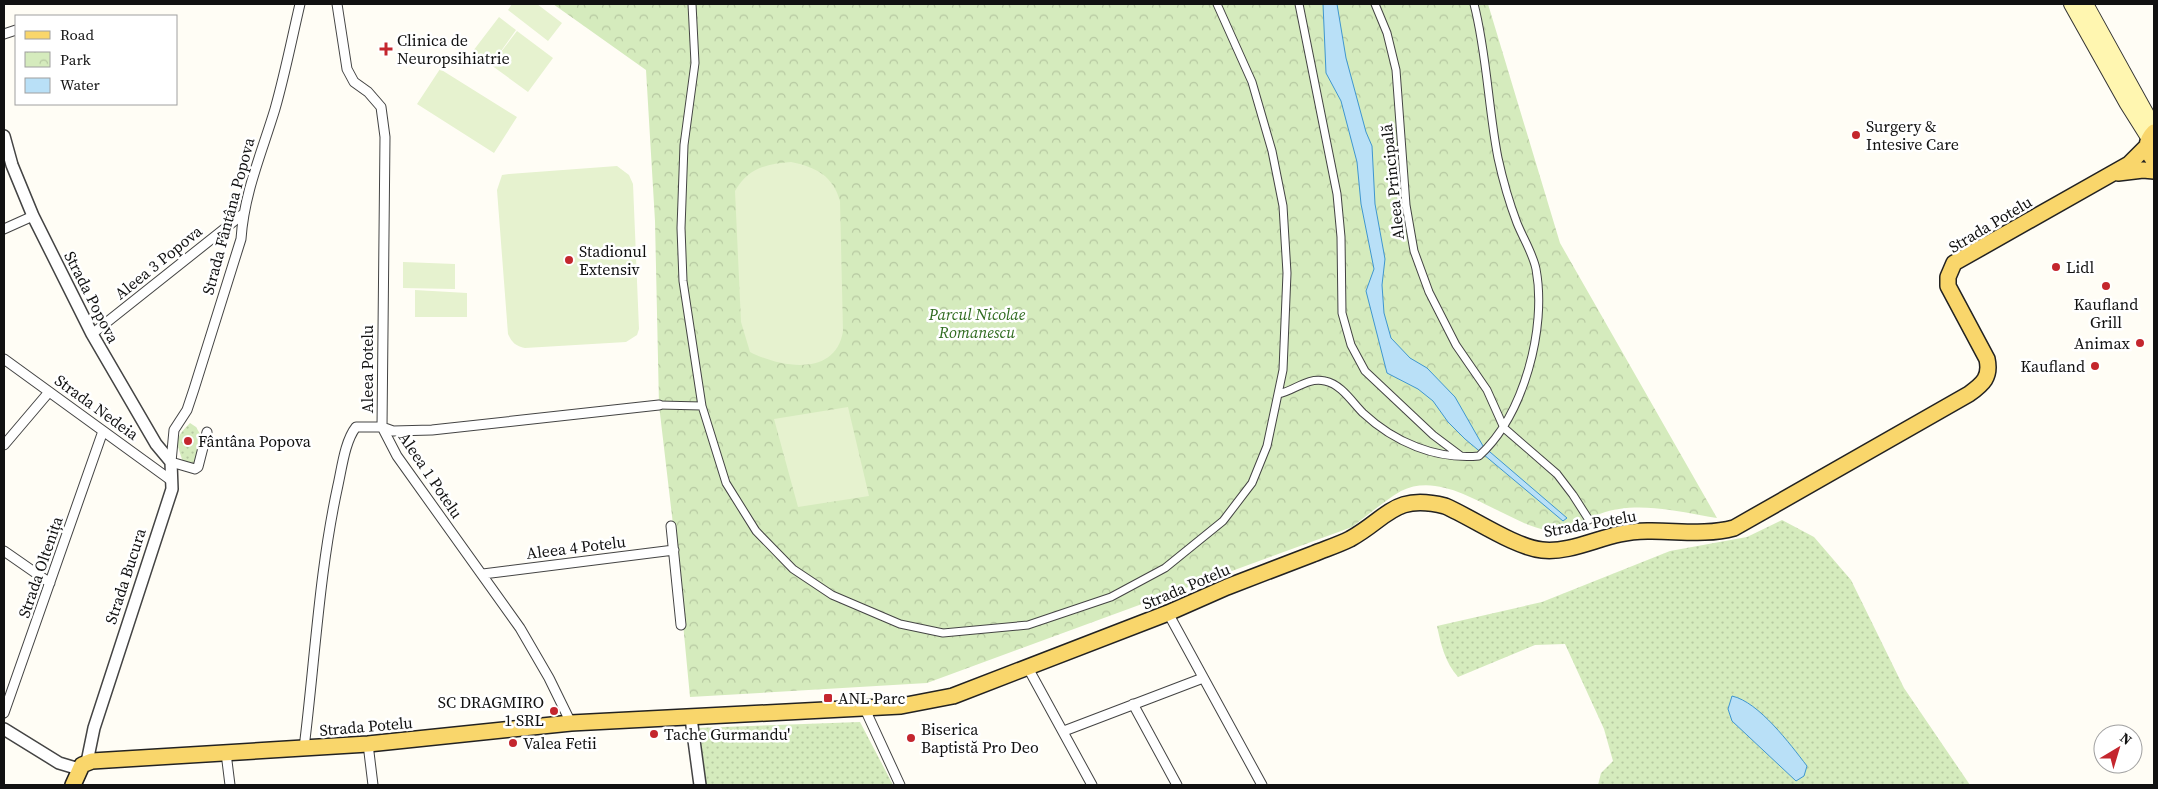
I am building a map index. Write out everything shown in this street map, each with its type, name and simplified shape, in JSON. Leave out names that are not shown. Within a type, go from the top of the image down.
[{"type":"main road","points":[[2071,4],[2127,104],[2151,136]]},
{"type":"main road","points":[[2086,4],[2150,116],[2151,136],[2149,154],[2154,161]]},
{"type":"main road","name":"Strada Potelu","points":[[79,776],[226,753],[368,744],[571,724],[901,706],[933,701],[1028,668],[1350,539],[1402,504],[1432,503],[1445,506],[1524,545],[1542,550],[1578,545],[1621,534],[1660,530],[1705,532],[1734,528],[1968,394],[1985,381],[1989,369],[1987,359],[1948,286],[1948,277],[1954,263],[2134,161],[2151,136]]},
{"type":"main road","name":"Strada Potelu","points":[[2116,172],[2154,161]]},
{"type":"main road","points":[[2116,172],[2154,171]]},
{"type":"street","name":"Strada Fântâna Popova","points":[[172,462],[174,430],[187,410],[241,239],[243,214],[259,152],[275,108],[300,4]]},
{"type":"street","name":"Aleea Potelu","points":[[304,748],[326,539],[341,468],[352,432],[356,427],[382,427],[385,138],[383,111],[375,99],[354,82],[348,69],[337,4]]},
{"type":"street","points":[[692,4],[695,63],[684,145],[681,228],[683,281],[702,406],[726,483],[756,531],[793,569],[832,595],[900,624],[943,633],[1028,625],[1111,597],[1165,568],[1224,521],[1252,483],[1267,446],[1283,370],[1288,273],[1283,206],[1272,151],[1252,82],[1217,4]]},
{"type":"street","points":[[1299,4],[1337,194],[1341,237],[1342,313],[1351,345],[1365,371],[1433,435],[1464,458]]},
{"type":"street","name":"Aleea Principală","points":[[1375,4],[1387,34],[1396,70],[1400,151],[1414,251],[1430,292],[1456,345],[1487,390],[1504,428]]},
{"type":"street","points":[[1278,394],[1290,392],[1301,383],[1326,381],[1338,388],[1364,414],[1392,435],[1445,456],[1464,458],[1479,456],[1490,446],[1504,428],[1530,360],[1538,322],[1538,295],[1536,268],[1505,191],[1494,135],[1480,27],[1474,4]]},
{"type":"street","name":"Strada Popova","points":[[4,136],[12,165],[33,216],[92,334],[156,444],[172,462]]},
{"type":"street","name":"Aleea 3 Popova","points":[[92,334],[243,214]]},
{"type":"street","points":[[4,229],[33,216]]},
{"type":"street","name":"Strada Nedeia","points":[[4,359],[172,481]]},
{"type":"street","points":[[4,445],[49,392]]},
{"type":"street","name":"Aleea 1 Potelu","points":[[382,427],[393,431],[432,430],[481,423],[659,405]]},
{"type":"street","points":[[659,405],[702,406]]},
{"type":"street","name":"Aleea 1 Potelu","points":[[382,427],[397,456],[520,628],[549,678],[571,724]]},
{"type":"street","points":[[1504,428],[1557,474],[1589,520]]},
{"type":"street","name":"Strada Oltenița","points":[[4,713],[103,431]]},
{"type":"street","points":[[172,462],[194,469],[198,467],[207,432]]},
{"type":"street","name":"Strada Bucura","points":[[79,776],[172,489],[172,462]]},
{"type":"street","points":[[671,526],[681,625]]},
{"type":"street","name":"Aleea 4 Potelu","points":[[483,574],[674,550]]},
{"type":"street","points":[[4,551],[50,583]]},
{"type":"street","points":[[1168,613],[1262,785]]},
{"type":"street","points":[[1028,668],[1092,785]]},
{"type":"street","points":[[1064,731],[1203,678]]},
{"type":"street","points":[[1133,704],[1177,785]]},
{"type":"street","points":[[864,707],[900,785]]},
{"type":"street","points":[[691,718],[700,785]]},
{"type":"street","name":"Strada Potelu","points":[[4,729],[79,776]]},
{"type":"street","points":[[368,744],[373,785]]},
{"type":"street","points":[[226,753],[230,785]]},
{"type":"green space","points":[[512,4],[537,4],[562,23],[548,41],[508,10]]},
{"type":"green space","name":"Parcul Nicolae Romanescu","points":[[553,4],[1488,4],[1560,243],[1717,518],[1668,510],[1631,508],[1610,511],[1566,528],[1547,530],[1524,523],[1478,500],[1452,490],[1439,486],[1414,486],[1401,491],[1352,527],[927,683],[690,697],[676,550],[659,405],[655,221],[646,70]]},
{"type":"green space","points":[[499,17],[516,30],[491,65],[473,51]]},
{"type":"green space","points":[[517,31],[553,58],[528,92],[491,65]]},
{"type":"green space","points":[[440,69],[517,117],[494,153],[417,104]]},
{"type":"green space","points":[[791,162],[816,170],[822,174],[833,185],[840,201],[843,331],[838,346],[830,356],[819,362],[806,365],[791,365],[777,362],[750,352],[741,322],[735,191],[740,183],[752,172],[766,166]]},
{"type":"green space","name":"Stadionul Extensiv","points":[[617,166],[629,175],[633,184],[639,329],[637,335],[626,342],[525,348],[517,345],[508,334],[497,190],[502,175]]},
{"type":"green space","points":[[403,262],[455,264],[455,289],[403,288]]},
{"type":"green space","points":[[415,290],[467,293],[467,317],[415,317]]},
{"type":"green space","points":[[848,407],[869,496],[798,507],[774,419]]},
{"type":"green space","points":[[190,423],[196,427],[203,439],[194,465],[183,462],[178,445],[181,433]]},
{"type":"green space","points":[[1782,520],[1814,537],[1851,580],[1904,688],[1970,785],[1598,785],[1601,773],[1613,761],[1604,729],[1565,644],[1535,645],[1458,677],[1444,653],[1437,626],[1542,602],[1670,551],[1747,537]]},
{"type":"green space","points":[[860,722],[893,785],[705,785],[697,728]]},
{"type":"water","points":[[1323,4],[1337,4],[1346,58],[1366,132],[1372,146],[1375,204],[1385,259],[1382,285],[1384,313],[1391,338],[1410,358],[1427,368],[1455,397],[1483,446],[1567,518],[1563,521],[1465,439],[1448,422],[1433,401],[1418,389],[1387,373],[1366,291],[1374,269],[1361,204],[1357,162],[1341,101],[1326,73]]},
{"type":"water","points":[[1732,696],[1753,706],[1773,725],[1807,766],[1804,776],[1796,781],[1732,721],[1728,709]]},
{"type":"place","name":"Clinica de Neuropsihiatrie","points":[[386,49]]},
{"type":"place","name":"Surgery & Intesive Care","points":[[1856,135]]},
{"type":"place","name":"Stadionul Extensiv","points":[[569,260]]},
{"type":"place","name":"Lidl","points":[[2056,267]]},
{"type":"place","name":"Kaufland Grill","points":[[2106,286]]},
{"type":"place","name":"Animax","points":[[2140,343]]},
{"type":"place","name":"Kaufland","points":[[2095,366]]},
{"type":"place","name":"Fântâna Popova","points":[[188,441]]},
{"type":"place","name":"ANL Parc","points":[[828,698]]},
{"type":"place","name":"SC DRAGMIRO 1 SRL","points":[[554,711]]},
{"type":"place","name":"Tache Gurmandu'","points":[[654,734]]},
{"type":"place","name":"Biserica Baptistă Pro Deo","points":[[911,738]]},
{"type":"place","name":"Valea Fetii","points":[[513,743]]}]
